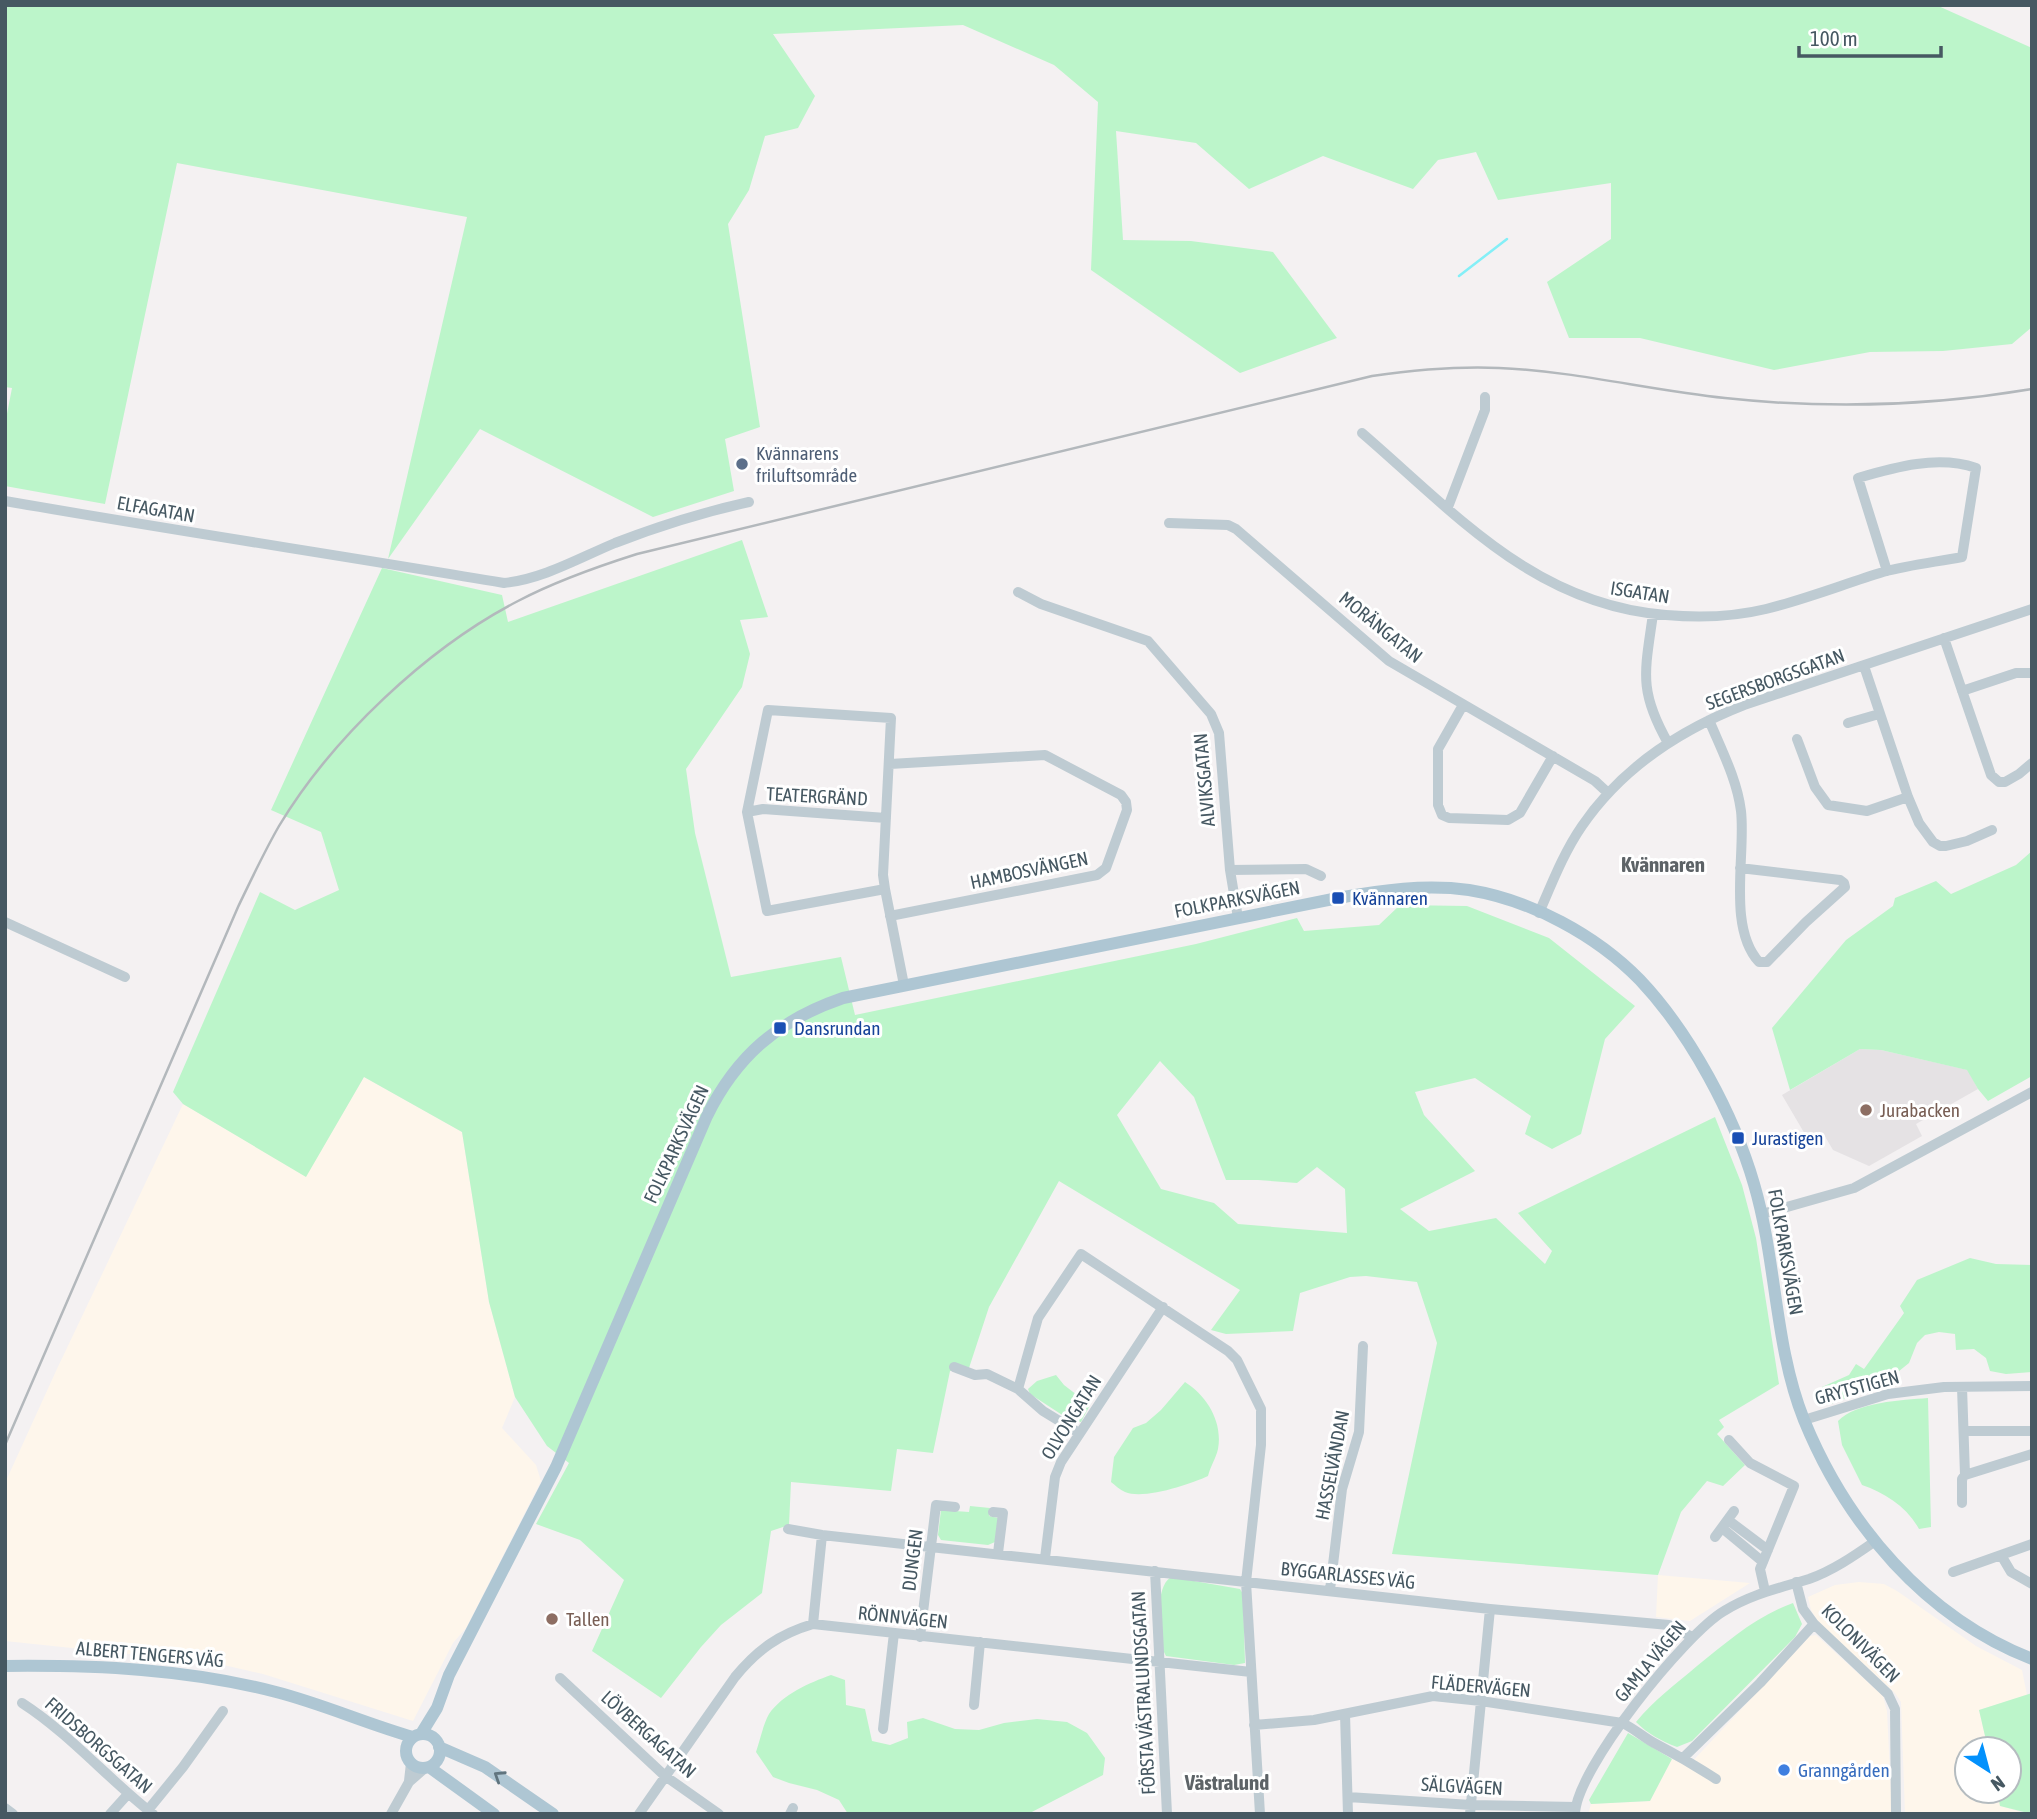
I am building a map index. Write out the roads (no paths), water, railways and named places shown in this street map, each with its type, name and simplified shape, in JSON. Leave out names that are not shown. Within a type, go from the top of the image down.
[{"type":"main road","name":"FOLKPARKSVÄGEN","points":[[417,1735],[437,1708],[449,1675],[556,1467],[718,1095],[732,1073],[750,1054],[789,1022],[815,1008],[843,998],[1359,894],[1415,887],[1480,892],[1512,901],[1569,926],[1595,943],[1639,980],[1659,1003],[1706,1074],[1742,1150],[1762,1214],[1787,1365],[1804,1420],[1841,1495],[1874,1542],[1899,1569],[1955,1617],[2032,1659]]},
{"type":"main road","name":"ALBERT TENGERS VÄG","points":[[5,1666],[132,1668],[212,1678],[302,1699],[368,1723],[417,1735]]},
{"type":"main road","name":"FOLKPARKSVÄGEN","points":[[437,1708],[439,1745]]},
{"type":"main road","name":"ALBERT TENGERS VÄG","points":[[368,1723],[406,1749]]},
{"type":"main road","points":[[494,1814],[427,1767],[411,1763],[406,1749],[417,1735],[430,1735],[439,1745],[485,1767],[553,1814]]},
{"type":"main road","points":[[427,1767],[438,1759],[439,1745]]},
{"type":"street","points":[[1448,507],[1485,410],[1485,397]]},
{"type":"street","name":"ISGATAN","points":[[1362,433],[1508,558],[1562,589],[1619,609],[1689,617],[1766,609],[1886,571],[1962,556],[1976,468],[1962,463],[1904,464],[1858,478],[1886,571]]},
{"type":"street","name":"ELFAGATAN","points":[[5,500],[504,583],[540,575],[617,542],[700,513],[750,502]]},
{"type":"street","name":"MORÄNGATAN","points":[[1169,523],[1228,525],[1237,529],[1389,661],[1595,781],[1608,793]]},
{"type":"street","name":"ALVIKSGATAN","points":[[1018,592],[1041,604],[1148,641],[1212,714],[1219,733],[1230,870],[1238,918]]},
{"type":"street","name":"SEGERSBORGSGATAN","points":[[1539,913],[1575,837],[1594,810],[1638,765],[1668,743],[1709,720],[1744,705],[2032,609]]},
{"type":"street","points":[[1653,614],[1645,673],[1647,693],[1652,712],[1668,743]]},
{"type":"street","points":[[1944,638],[1991,775],[1999,782],[2006,782],[2032,763]]},
{"type":"street","name":"SEGERSBORGSGATAN","points":[[1864,666],[1908,797],[1919,823],[1933,842],[1940,846],[1967,841],[1992,830]]},
{"type":"street","points":[[1962,691],[2016,673],[2032,673]]},
{"type":"street","points":[[1463,705],[1438,749],[1438,806],[1442,815],[1449,818],[1508,820],[1520,813],[1553,756]]},
{"type":"street","points":[[885,889],[767,911],[747,812],[768,710],[891,718],[883,875],[904,985]]},
{"type":"street","points":[[1848,723],[1880,714]]},
{"type":"street","points":[[1709,720],[1731,772],[1739,801],[1742,827],[1739,886],[1749,947],[1759,962],[1767,962],[1775,956],[1806,922],[1845,887],[1840,880],[1740,867]]},
{"type":"street","points":[[1797,739],[1815,787],[1828,805],[1867,811],[1908,797]]},
{"type":"street","name":"HAMBOSVÄNGEN","points":[[890,764],[1045,755],[1121,795],[1127,810],[1107,868],[1097,875],[890,916]]},
{"type":"street","name":"TEATERGRÄND","points":[[747,812],[763,809],[886,818]]},
{"type":"street","points":[[1230,870],[1306,869],[1321,876]]},
{"type":"street","points":[[5,922],[125,978]]},
{"type":"street","points":[[1762,1214],[1854,1188],[2032,1092]]},
{"type":"street","points":[[1018,1389],[1038,1318],[1081,1254],[1228,1351],[1237,1360],[1261,1409],[1261,1445],[1246,1582],[1260,1814]]},
{"type":"street","name":"OLVONGATAN","points":[[1045,1559],[1055,1477],[1079,1433],[1163,1307]]},
{"type":"street","name":"HASSELVÄNDAN","points":[[1329,1590],[1342,1489],[1359,1432],[1363,1346]]},
{"type":"street","points":[[954,1367],[975,1375],[987,1374],[1018,1389],[1043,1410],[1079,1433]]},
{"type":"street","name":"GRYTSTIGEN","points":[[1804,1420],[1888,1394],[1962,1387],[2032,1386]]},
{"type":"street","points":[[1962,1387],[1965,1475],[1962,1479],[1962,1503]]},
{"type":"street","points":[[1964,1431],[2032,1432]]},
{"type":"street","points":[[1729,1440],[1750,1464],[1794,1486],[1760,1569],[1765,1591]]},
{"type":"street","points":[[1965,1475],[2032,1454]]},
{"type":"street","name":"DUNGEN","points":[[920,1637],[936,1505],[955,1507]]},
{"type":"street","points":[[993,1512],[1003,1513],[998,1553]]},
{"type":"street","points":[[1763,1562],[1725,1524],[1768,1550]]},
{"type":"street","name":"BYGGARLASSES VÄG","points":[[788,1529],[822,1535],[1490,1609],[1669,1625],[1692,1637]]},
{"type":"street","points":[[813,1624],[822,1535]]},
{"type":"street","name":"GAMLA VÄGEN","points":[[1575,1811],[1589,1775],[1622,1723],[1671,1660],[1708,1621],[1765,1591],[1841,1564],[1874,1542]]},
{"type":"street","points":[[1953,1572],[2032,1544]]},
{"type":"street","points":[[2001,1555],[2011,1572],[2032,1584]]},
{"type":"street","name":"FÖRSTA VÄSTRALUNDSGATAN","points":[[1155,1571],[1167,1814]]},
{"type":"street","name":"KOLONIVÄGEN","points":[[1796,1582],[1803,1609],[1814,1624],[1888,1694],[1893,1702],[1896,1814]]},
{"type":"street","points":[[1471,1809],[1490,1609]]},
{"type":"street","name":"RÖNNVÄGEN","points":[[639,1814],[752,1657],[773,1640],[792,1630],[813,1624],[1251,1672]]},
{"type":"street","points":[[1684,1757],[1760,1683],[1814,1624]]},
{"type":"street","points":[[883,1729],[894,1633]]},
{"type":"street","points":[[974,1706],[980,1642]]},
{"type":"street","name":"LÖVBERGAGATAN","points":[[560,1678],[665,1776],[719,1814]]},
{"type":"street","name":"FLÄDERVÄGEN","points":[[1254,1724],[1345,1714],[1433,1696],[1622,1723]]},
{"type":"street","name":"FRIDSBORGSGATAN","points":[[22,1703],[65,1735],[151,1812]]},
{"type":"street","points":[[151,1812],[223,1711]]},
{"type":"street","points":[[1345,1714],[1348,1814]]},
{"type":"street","points":[[1622,1723],[1684,1757],[1716,1779]]},
{"type":"street","points":[[409,1782],[411,1763]]},
{"type":"street","points":[[391,1814],[409,1782],[427,1767]]},
{"type":"street","points":[[110,1814],[128,1794]]},
{"type":"street","name":"SÄLGVÄGEN","points":[[1348,1797],[1471,1809],[1575,1811]]},
{"type":"street","points":[[5,1808],[13,1814]]},
{"type":"waterway","points":[[1459,276],[1507,239]]},
{"type":"railway","points":[[5,1445],[238,907],[279,826],[326,760],[384,698],[450,644],[518,601],[576,575],[637,554],[1372,376],[1435,369],[1499,368],[1555,373],[1725,398],[1801,404],[1917,402],[2032,389]]},
{"type":"place","name":"Kvännarens friluftsområde","points":[[742,464]]},
{"type":"place","name":"Kvännaren","points":[[1338,898]]},
{"type":"place","name":"Dansrundan","points":[[780,1028]]},
{"type":"place","name":"Jurabacken","points":[[1866,1110]]},
{"type":"place","name":"Jurastigen","points":[[1738,1138]]},
{"type":"place","name":"Tallen","points":[[552,1619]]},
{"type":"place","name":"Granngården","points":[[1784,1770]]},
{"type":"district","name":"Kvännaren","points":[[1663,865]]},
{"type":"district","name":"Västralund","points":[[1227,1783]]}]
